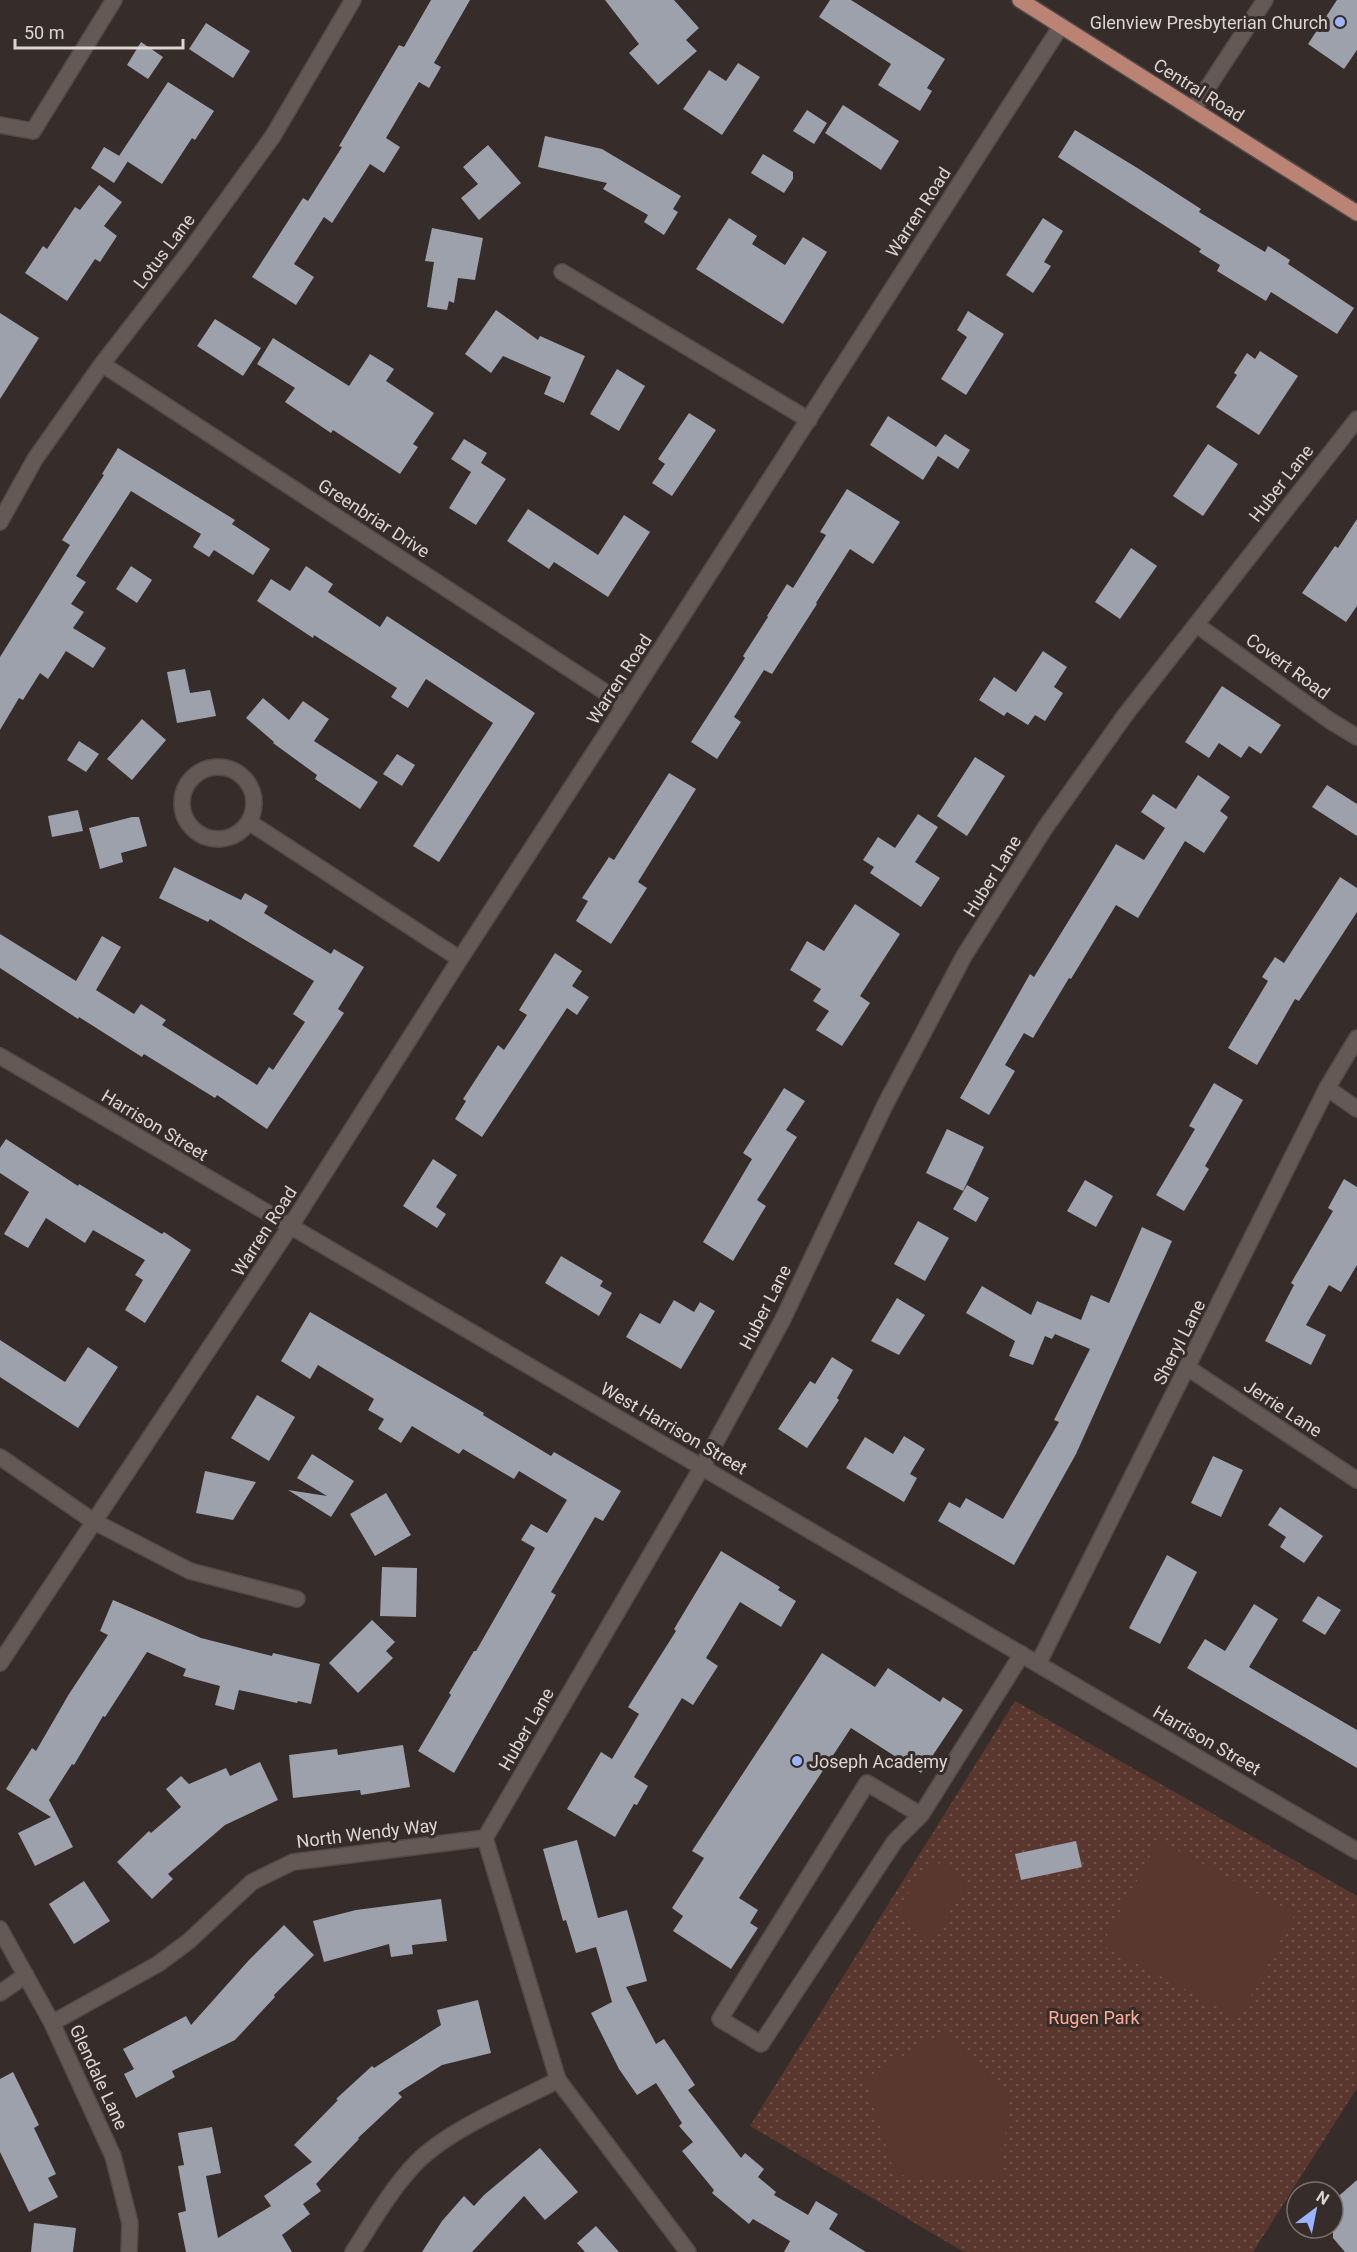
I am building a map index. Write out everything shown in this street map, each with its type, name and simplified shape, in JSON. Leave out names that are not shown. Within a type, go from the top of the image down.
[{"type":"main road","name":"Central Road","points":[[1020,0],[1357,213]]},
{"type":"street","points":[[0,125],[33,131],[114,0]]},
{"type":"street","name":"Lotus Lane","points":[[0,522],[35,459],[102,364],[189,252],[273,136],[353,0]]},
{"type":"street","points":[[1193,110],[1265,0]]},
{"type":"street","name":"Warren Road","points":[[0,1663],[290,1227],[1061,26]]},
{"type":"street","points":[[562,272],[809,420]]},
{"type":"street","name":"Greenbriar Drive","points":[[102,364],[626,705]]},
{"type":"street","name":"Huber Lane","points":[[485,1838],[702,1467],[782,1321],[885,1106],[964,956],[1045,828],[1126,714],[1357,419]]},
{"type":"street","name":"Covert Road","points":[[1197,625],[1329,720],[1357,737]]},
{"type":"street","points":[[225,767],[236,771],[245,778],[251,788],[254,811],[249,822],[241,831],[230,837],[218,839],[206,837],[195,831],[182,810],[185,786],[202,770],[225,767]]},
{"type":"street","points":[[249,822],[460,959]]},
{"type":"street","name":"Sheryl Lane","points":[[1038,1664],[1327,1088],[1357,1038]]},
{"type":"street","name":"Harrison Street","points":[[0,1056],[290,1227]]},
{"type":"street","points":[[1327,1088],[1357,1109]]},
{"type":"street","name":"West Harrison Street","points":[[290,1227],[1038,1664]]},
{"type":"street","name":"Jerrie Lane","points":[[1188,1368],[1357,1480]]},
{"type":"street","points":[[0,1457],[93,1521],[190,1571],[297,1599]]},
{"type":"street","points":[[921,1815],[867,1783],[720,2019],[762,2044],[895,1840],[921,1815],[1022,1654]]},
{"type":"street","name":"Harrison Street","points":[[1038,1664],[1357,1851]]},
{"type":"street","points":[[485,1838],[558,2080],[688,2252]]},
{"type":"street","name":"North Wendy Way","points":[[52,2023],[158,1964],[189,1941],[252,1882],[293,1862],[485,1838]]},
{"type":"street","name":"Glendale Lane","points":[[0,1929],[52,2023],[113,2156],[130,2223],[129,2252]]},
{"type":"street","points":[[0,1993],[26,1975]]},
{"type":"street","points":[[353,2252],[392,2190],[418,2161],[454,2134],[558,2080]]},
{"type":"green space","name":"Rugen Park","points":[[1015,1701],[1357,1896],[1357,2088],[1299,2180],[1285,2180],[1285,2202],[1253,2252],[964,2252],[750,2126]]},
{"type":"green space","points":[[1159,1840],[1295,1914],[1239,2018],[1102,1945]]},
{"type":"green space","points":[[933,1859],[968,1885],[931,1939],[894,1913]]},
{"type":"green space","points":[[946,2030],[1010,2096],[1000,2180],[895,2175],[865,2079]]},
{"type":"building","points":[[431,0],[470,0],[434,63],[441,67],[429,88],[419,82],[386,138],[400,147],[384,173],[370,164],[332,223],[324,217],[294,264],[314,277],[296,305],[252,277],[303,198],[308,201],[342,147],[339,146],[399,45],[404,47]]},
{"type":"building","points":[[605,0],[674,0],[699,28],[686,40],[697,51],[658,85],[629,53],[639,44]]},
{"type":"building","points":[[830,0],[851,0],[945,59],[927,88],[932,91],[920,111],[878,85],[891,64],[819,17]]},
{"type":"building","name":"Glenview Presbyterian Church","points":[[1337,0],[1357,0],[1357,50],[1344,69],[1308,44]]},
{"type":"building","points":[[206,23],[250,51],[233,78],[189,49]]},
{"type":"building","points":[[141,42],[163,57],[148,79],[127,65]]},
{"type":"building","points":[[738,63],[760,77],[722,135],[683,109],[709,70],[726,81]]},
{"type":"building","points":[[168,82],[214,111],[195,140],[192,138],[162,184],[119,156]]},
{"type":"building","points":[[843,105],[899,141],[881,170],[825,133]]},
{"type":"building","points":[[807,110],[827,123],[814,144],[793,131]]},
{"type":"building","points":[[1075,130],[1201,209],[1199,212],[1265,252],[1268,246],[1290,260],[1288,264],[1354,308],[1337,334],[1271,292],[1266,301],[1217,271],[1220,265],[1199,252],[1201,249],[1058,157]]},
{"type":"building","points":[[545,136],[602,149],[681,196],[673,209],[678,212],[664,235],[644,222],[648,215],[603,189],[607,183],[538,167]]},
{"type":"building","points":[[488,145],[521,183],[479,220],[461,198],[478,184],[463,167]]},
{"type":"building","points":[[104,147],[128,161],[114,183],[91,168]]},
{"type":"building","points":[[763,154],[793,172],[793,179],[784,193],[751,173]]},
{"type":"building","points":[[99,185],[122,202],[104,226],[117,236],[100,262],[95,259],[67,301],[25,273],[43,246],[47,249],[75,207],[80,210]]},
{"type":"building","points":[[729,218],[757,236],[752,244],[785,265],[803,237],[827,252],[783,324],[696,269]]},
{"type":"building","points":[[1043,218],[1063,231],[1044,262],[1051,266],[1033,293],[1006,275]]},
{"type":"building","points":[[432,228],[483,238],[475,280],[458,278],[454,303],[449,301],[447,310],[427,307],[434,262],[425,261]]},
{"type":"building","points":[[496,310],[538,340],[540,336],[585,356],[564,403],[544,394],[551,377],[503,356],[491,373],[465,354]]},
{"type":"building","points":[[968,311],[1004,334],[966,395],[941,379],[967,337],[957,330]]},
{"type":"building","points":[[0,313],[39,338],[0,399]]},
{"type":"building","points":[[215,319],[261,348],[243,376],[197,346]]},
{"type":"building","points":[[273,338],[349,386],[370,354],[394,369],[386,381],[434,413],[413,444],[418,447],[400,474],[333,430],[331,433],[285,402],[295,388],[257,364]]},
{"type":"building","points":[[1260,351],[1298,376],[1259,435],[1216,407],[1237,375],[1234,373],[1247,353],[1255,359]]},
{"type":"building","points":[[617,369],[645,386],[619,431],[590,414]]},
{"type":"building","points":[[689,413],[716,430],[672,496],[652,483],[665,464],[658,459]]},
{"type":"building","points":[[888,416],[936,447],[945,434],[970,450],[958,469],[938,456],[923,480],[870,445]]},
{"type":"building","points":[[464,439],[487,453],[481,463],[506,479],[476,525],[449,508],[471,472],[451,459]]},
{"type":"building","points":[[1208,444],[1238,464],[1203,516],[1173,496]]},
{"type":"building","points":[[118,448],[235,520],[232,524],[270,549],[253,575],[214,550],[209,557],[193,547],[201,534],[131,491],[76,576],[86,582],[71,604],[84,612],[73,628],[106,648],[93,668],[66,651],[48,679],[40,673],[23,700],[19,698],[0,730],[0,657],[70,545],[62,540],[104,475],[102,474]]},
{"type":"building","points":[[847,489],[900,522],[873,564],[850,549],[772,674],[764,670],[734,717],[741,722],[717,759],[691,742],[745,658],[743,656],[787,584],[793,588],[826,535],[820,532]]},
{"type":"building","points":[[528,509],[598,555],[624,515],[650,532],[608,597],[554,562],[549,569],[507,541]]},
{"type":"building","points":[[1357,519],[1357,606],[1346,622],[1302,593],[1335,546],[1338,548]]},
{"type":"building","points":[[1131,548],[1157,566],[1120,619],[1095,602]]},
{"type":"building","points":[[131,566],[152,580],[137,603],[116,589]]},
{"type":"building","points":[[306,566],[333,584],[328,592],[380,627],[387,616],[535,713],[439,862],[413,846],[493,723],[426,679],[408,708],[391,697],[397,688],[314,635],[313,638],[257,601],[271,579],[290,591]]},
{"type":"building","points":[[1043,651],[1067,667],[1054,687],[1063,693],[1045,721],[1035,715],[1028,725],[1007,712],[1004,716],[979,700],[994,677],[1016,692]]},
{"type":"building","points":[[185,669],[190,693],[210,690],[216,716],[177,723],[167,672]]},
{"type":"building","points":[[1222,686],[1281,725],[1261,754],[1249,746],[1241,758],[1219,743],[1209,758],[1185,742]]},
{"type":"building","points":[[263,698],[289,720],[303,701],[329,719],[314,741],[378,782],[360,809],[315,779],[317,775],[273,743],[246,718]]},
{"type":"building","points":[[142,719],[166,740],[132,780],[107,759]]},
{"type":"building","points":[[79,741],[99,754],[86,772],[67,760]]},
{"type":"building","points":[[397,754],[415,765],[402,786],[383,774]]},
{"type":"building","points":[[975,757],[1005,776],[967,836],[937,816]]},
{"type":"building","points":[[669,773],[696,789],[638,882],[647,888],[611,944],[576,921],[588,901],[582,898],[609,857],[614,860]]},
{"type":"building","points":[[1198,775],[1230,797],[1220,811],[1228,817],[1204,853],[1185,841],[1138,918],[1116,905],[1033,1038],[1024,1033],[1005,1065],[1015,1071],[989,1115],[960,1098],[1030,974],[1034,977],[1116,844],[1144,860],[1165,828],[1141,812],[1153,794],[1176,809]]},
{"type":"building","points":[[1327,785],[1357,804],[1357,836],[1312,807]]},
{"type":"building","points":[[78,810],[83,831],[52,837],[48,816]]},
{"type":"building","points":[[918,814],[938,827],[915,862],[940,878],[921,907],[870,873],[874,867],[863,860],[878,837],[895,848]]},
{"type":"building","points":[[139,817],[147,846],[121,853],[123,862],[100,869],[89,828]]},
{"type":"building","points":[[174,867],[241,900],[245,893],[268,906],[264,913],[331,954],[334,949],[364,967],[338,1009],[344,1013],[267,1129],[217,1095],[215,1098],[144,1054],[142,1057],[79,1017],[78,1019],[0,968],[0,934],[76,981],[102,936],[121,947],[96,990],[134,1014],[141,1004],[166,1020],[162,1025],[257,1085],[269,1067],[273,1070],[305,1022],[293,1014],[314,981],[210,919],[208,922],[159,898]]},
{"type":"building","points":[[1340,877],[1357,888],[1357,912],[1299,1001],[1295,999],[1257,1065],[1228,1048],[1268,981],[1262,977],[1275,957],[1284,963]]},
{"type":"building","points":[[855,904],[900,934],[860,996],[870,1003],[842,1046],[816,1030],[829,1011],[813,1001],[821,989],[790,970],[807,941],[824,951]]},
{"type":"building","points":[[555,953],[582,971],[572,986],[589,997],[577,1015],[567,1008],[482,1137],[455,1119],[466,1101],[463,1099],[498,1045],[504,1050],[527,1015],[519,1010]]},
{"type":"building","points":[[1214,1083],[1243,1100],[1205,1166],[1209,1169],[1184,1211],[1156,1195],[1195,1129],[1189,1126]]},
{"type":"building","points":[[784,1088],[805,1101],[786,1130],[797,1137],[757,1200],[766,1206],[733,1261],[703,1242],[752,1159],[743,1153]]},
{"type":"building","points":[[947,1129],[984,1147],[963,1191],[926,1173]]},
{"type":"building","points":[[6,1139],[78,1186],[79,1184],[162,1234],[164,1232],[191,1250],[145,1323],[125,1310],[143,1280],[135,1275],[145,1260],[93,1230],[85,1243],[46,1218],[28,1248],[4,1234],[29,1192],[0,1173],[0,1148]]},
{"type":"building","points":[[433,1159],[457,1175],[436,1207],[446,1214],[437,1228],[403,1206]]},
{"type":"building","points":[[1344,1179],[1357,1187],[1357,1265],[1341,1292],[1329,1285],[1306,1325],[1326,1335],[1311,1365],[1265,1341],[1294,1285],[1291,1283],[1333,1211],[1328,1208]]},
{"type":"building","points":[[1085,1180],[1113,1196],[1096,1227],[1067,1211]]},
{"type":"building","points":[[967,1185],[989,1198],[976,1222],[953,1209]]},
{"type":"building","points":[[918,1221],[949,1238],[925,1281],[894,1264]]},
{"type":"building","points":[[1142,1227],[1172,1241],[1076,1454],[1014,1565],[938,1521],[949,1502],[960,1508],[966,1498],[1003,1519],[1059,1422],[1054,1420],[1090,1349],[1055,1334],[1052,1339],[1045,1336],[1033,1365],[1009,1356],[1015,1341],[966,1313],[982,1286],[1031,1315],[1037,1301],[1081,1320],[1091,1295],[1109,1303]]},
{"type":"building","points":[[561,1256],[603,1281],[600,1286],[612,1293],[599,1316],[545,1283]]},
{"type":"building","points":[[897,1298],[925,1315],[899,1355],[871,1341]]},
{"type":"building","points":[[674,1300],[694,1312],[700,1302],[715,1311],[681,1369],[626,1337],[640,1313],[660,1324]]},
{"type":"building","points":[[310,1312],[484,1413],[483,1415],[551,1456],[554,1452],[621,1491],[603,1521],[595,1517],[551,1592],[556,1595],[454,1773],[418,1751],[451,1695],[449,1693],[535,1548],[521,1540],[531,1524],[547,1533],[567,1500],[519,1471],[514,1479],[463,1449],[459,1454],[412,1426],[401,1443],[378,1429],[384,1419],[368,1410],[374,1399],[318,1365],[310,1379],[281,1361]]},
{"type":"building","points":[[0,1340],[65,1382],[88,1347],[118,1367],[78,1428],[0,1377]]},
{"type":"building","points":[[832,1357],[853,1370],[837,1398],[839,1400],[807,1448],[778,1429],[810,1381],[815,1384]]},
{"type":"building","points":[[257,1395],[295,1417],[269,1461],[231,1438]]},
{"type":"building","points":[[904,1436],[925,1449],[910,1474],[917,1478],[904,1502],[846,1468],[865,1437],[893,1454]]},
{"type":"building","points":[[312,1454],[354,1481],[331,1517],[288,1490],[327,1496],[297,1478]]},
{"type":"building","points":[[1213,1456],[1243,1470],[1221,1517],[1191,1503]]},
{"type":"building","points":[[205,1471],[256,1482],[233,1520],[196,1513]]},
{"type":"building","points":[[386,1493],[411,1535],[375,1556],[350,1514]]},
{"type":"building","points":[[1280,1507],[1323,1536],[1304,1563],[1280,1547],[1286,1537],[1268,1525]]},
{"type":"building","points":[[721,1551],[780,1587],[778,1590],[796,1601],[781,1627],[740,1602],[706,1658],[718,1666],[693,1705],[682,1698],[634,1777],[648,1786],[637,1805],[634,1804],[615,1837],[567,1809],[601,1752],[612,1759],[639,1714],[628,1707],[676,1631],[674,1629]]},
{"type":"building","points":[[1167,1555],[1197,1572],[1160,1644],[1129,1628]]},
{"type":"building","points":[[382,1567],[417,1568],[416,1617],[380,1616]]},
{"type":"building","points":[[1318,1596],[1341,1610],[1325,1635],[1302,1621]]},
{"type":"building","points":[[113,1600],[201,1638],[272,1656],[273,1653],[320,1664],[311,1704],[239,1690],[234,1710],[215,1705],[220,1686],[183,1676],[186,1669],[147,1652],[49,1800],[73,1847],[35,1866],[18,1833],[51,1817],[6,1789],[32,1748],[36,1751],[69,1694],[108,1635],[100,1631]]},
{"type":"building","points":[[1254,1604],[1278,1619],[1249,1667],[1357,1730],[1357,1768],[1187,1668],[1205,1639],[1225,1651]]},
{"type":"building","points":[[372,1620],[395,1642],[386,1651],[393,1658],[358,1693],[329,1663]]},
{"type":"building","points":[[822,1653],[875,1687],[888,1668],[940,1702],[943,1697],[963,1710],[921,1773],[851,1728],[739,1898],[758,1910],[750,1923],[758,1928],[731,1969],[673,1931],[683,1916],[672,1908],[704,1858],[692,1851]]},
{"type":"building","points":[[403,1745],[410,1787],[361,1795],[360,1790],[293,1798],[289,1755],[337,1749],[338,1755]]},
{"type":"building","points":[[260,1762],[278,1800],[225,1825],[168,1874],[173,1879],[152,1899],[117,1862],[149,1831],[151,1833],[181,1807],[166,1789],[181,1776],[189,1784],[226,1768],[230,1776]]},
{"type":"building","points":[[577,1840],[598,1918],[627,1910],[647,1981],[626,1987],[656,2044],[664,2039],[695,2085],[688,2090],[741,2158],[745,2153],[764,2169],[758,2177],[776,2192],[774,2195],[808,2215],[816,2201],[838,2214],[829,2229],[866,2252],[784,2252],[790,2241],[753,2219],[749,2224],[712,2193],[714,2190],[682,2151],[693,2142],[679,2126],[682,2123],[656,2083],[637,2095],[619,2069],[591,2013],[612,2002],[596,1947],[576,1953],[566,1920],[563,1921],[543,1849]]},
{"type":"building","points":[[1076,1841],[1082,1867],[1021,1880],[1015,1854]]},
{"type":"building","points":[[84,1881],[110,1921],[74,1944],[49,1904]]},
{"type":"building","points":[[441,1899],[447,1941],[412,1945],[413,1954],[391,1957],[389,1944],[324,1962],[313,1921],[356,1910]]},
{"type":"building","points":[[284,1925],[314,1955],[274,1995],[275,1997],[235,2040],[172,2071],[175,2077],[136,2098],[124,2074],[134,2069],[123,2049],[186,2016],[191,2025]]},
{"type":"building","points":[[478,2000],[491,2053],[442,2065],[398,2093],[402,2097],[358,2138],[316,2184],[321,2191],[303,2204],[310,2214],[282,2235],[292,2252],[186,2252],[178,2213],[186,2211],[178,2166],[184,2165],[178,2133],[212,2127],[221,2173],[206,2176],[218,2238],[271,2206],[264,2196],[312,2162],[294,2145],[338,2100],[336,2099],[372,2066],[374,2068],[441,2025],[437,2010]]},
{"type":"building","points":[[13,2072],[39,2125],[34,2128],[56,2174],[48,2178],[58,2197],[29,2212],[0,2152],[0,2079]]},
{"type":"building","points":[[540,2148],[578,2192],[545,2220],[524,2196],[472,2252],[422,2252],[442,2221],[464,2196],[474,2206]]},
{"type":"building","points":[[1357,2180],[1357,2252],[1345,2252],[1335,2240],[1345,2240],[1345,2190]]},
{"type":"building","points":[[34,2223],[76,2228],[73,2252],[31,2252]]},
{"type":"building","points":[[596,2226],[619,2252],[585,2252],[577,2243]]},
{"type":"place","name":"Glenview Presbyterian Church","points":[[1340,22]]},
{"type":"place","name":"Joseph Academy","points":[[797,1761]]}]
